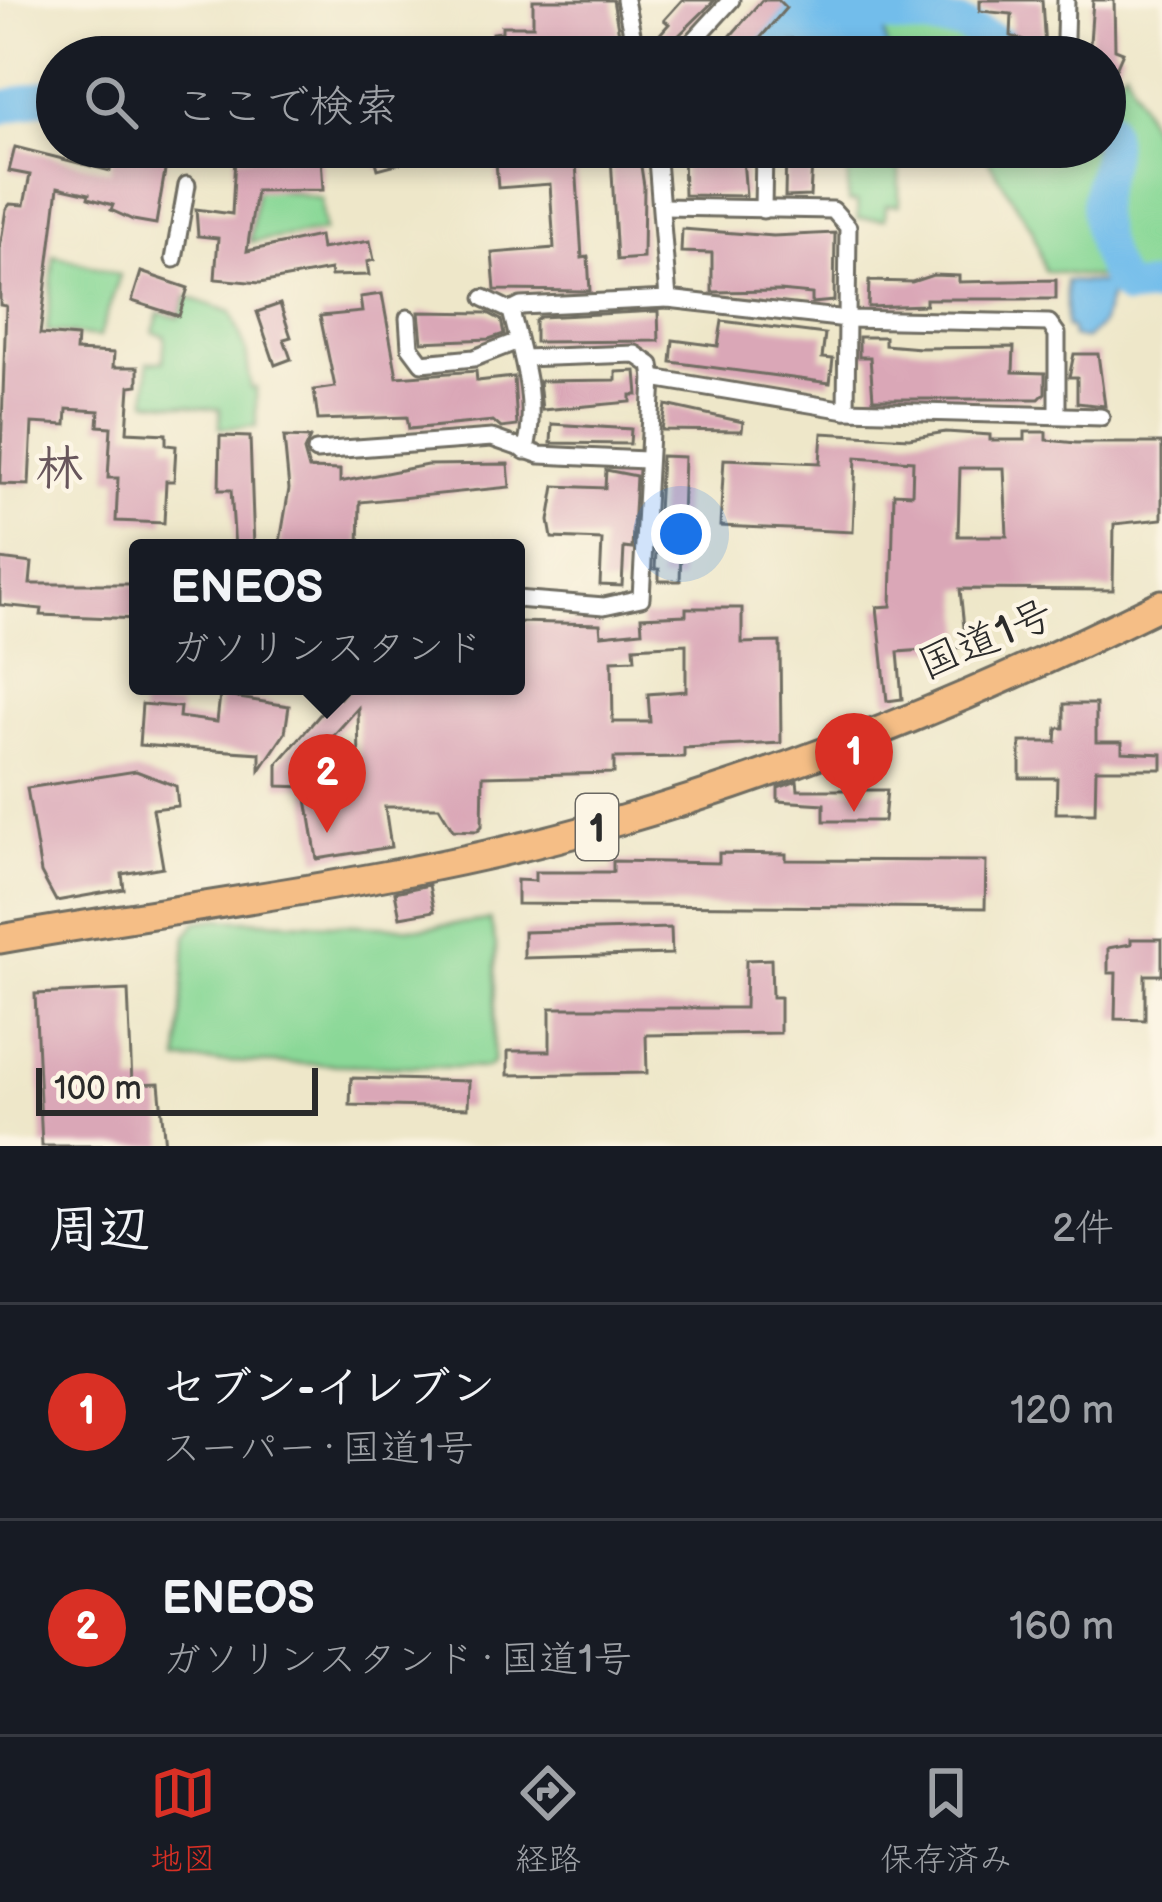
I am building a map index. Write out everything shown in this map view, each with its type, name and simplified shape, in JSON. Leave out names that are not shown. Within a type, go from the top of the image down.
[{"type":"highway","name":"国道1号","points":[[0,939],[469,859],[613,823],[818,755],[1162,604]]},
{"type":"street","points":[[625,0],[633,36]]},
{"type":"street","points":[[698,36],[730,0]]},
{"type":"street","points":[[1065,36],[1066,0]]},
{"type":"street","points":[[658,168],[668,299]]},
{"type":"street","points":[[763,209],[764,168]]},
{"type":"street","points":[[174,259],[187,185]]},
{"type":"street","points":[[663,207],[833,210],[848,227],[845,410]]},
{"type":"street","points":[[484,298],[511,311],[532,430],[525,451]]},
{"type":"street","points":[[511,311],[521,306],[668,299],[847,319],[1049,323],[1057,334],[1057,416]]},
{"type":"street","points":[[408,318],[410,347],[422,363],[521,350],[635,354],[651,365],[641,598],[604,606],[525,600]]},
{"type":"street","points":[[653,378],[845,410],[1101,417]]},
{"type":"street","points":[[316,451],[468,437],[492,438],[525,451],[646,460]]},
{"type":"green space","points":[[932,25],[960,36],[885,36],[883,27]]},
{"type":"green space","points":[[1126,70],[1154,134],[1162,135],[1162,281],[1136,286],[1119,273],[1104,199],[1114,168],[1126,168]]},
{"type":"green space","points":[[848,168],[899,168],[899,205],[886,205],[885,219],[858,219],[857,202],[848,202]]},
{"type":"green space","points":[[993,168],[1100,168],[1090,209],[1107,279],[1045,271],[1032,229]]},
{"type":"green space","points":[[257,186],[321,198],[324,231],[250,242]]},
{"type":"green space","points":[[54,255],[120,275],[99,337],[47,331]]},
{"type":"green space","points":[[187,297],[231,312],[246,351],[251,389],[256,388],[256,426],[220,428],[220,409],[147,401],[148,362],[163,362],[165,336],[153,332],[159,313],[179,318]]},
{"type":"green space","points":[[490,920],[496,945],[493,1063],[486,1068],[179,1061],[186,936],[196,922],[423,928]]},
{"type":"water","points":[[801,20],[883,27],[885,36],[787,36]]},
{"type":"water","points":[[1066,281],[1103,283],[1111,292],[1101,325],[1086,339],[1072,337],[1071,328],[1066,327]]},
{"type":"building","points":[[533,0],[613,0],[619,36],[492,36],[502,32],[502,26],[533,26]]},
{"type":"building","points":[[682,0],[715,0],[678,36],[660,34],[669,24],[664,20]]},
{"type":"building","points":[[762,0],[778,0],[786,8],[762,36],[730,36]]},
{"type":"building","points":[[980,0],[1042,0],[1044,36],[1011,36],[1012,14],[980,11]]},
{"type":"building","points":[[1093,0],[1114,0],[1115,36],[1090,36]]},
{"type":"building","points":[[15,147],[36,152],[36,168],[165,168],[156,224],[133,220],[111,210],[113,205],[88,198],[89,194],[58,187],[40,334],[77,337],[76,351],[114,353],[113,367],[138,367],[138,385],[130,386],[127,432],[166,434],[166,445],[176,446],[174,481],[166,481],[164,523],[116,521],[118,478],[108,478],[111,427],[98,426],[99,411],[67,409],[66,425],[32,423],[29,485],[0,484],[6,306],[0,305],[0,248],[6,209],[10,204],[24,205],[30,175],[9,171]]},
{"type":"building","points":[[234,168],[322,168],[323,190],[256,191],[247,251],[319,236],[321,249],[370,241],[374,260],[367,262],[369,275],[331,276],[330,270],[260,283],[215,279],[218,238],[198,236],[196,209],[232,214]]},
{"type":"building","points":[[496,168],[576,168],[582,258],[588,257],[590,291],[495,290],[492,253],[554,248],[550,184],[498,188]]},
{"type":"building","points":[[612,168],[641,168],[643,258],[617,260]]},
{"type":"building","points":[[683,168],[744,168],[746,196],[684,195]]},
{"type":"building","points":[[786,168],[812,168],[810,196],[785,197]]},
{"type":"building","points":[[682,229],[773,236],[835,233],[834,301],[812,303],[812,294],[780,291],[712,292],[712,253],[681,252]]},
{"type":"building","points":[[141,272],[188,288],[179,316],[132,301]]},
{"type":"building","points":[[933,275],[959,276],[959,282],[1056,280],[1056,299],[926,299],[926,305],[868,307],[869,281],[912,282]]},
{"type":"building","points":[[382,294],[397,377],[476,371],[477,381],[514,377],[517,426],[501,428],[493,421],[409,429],[407,417],[318,420],[314,390],[335,387],[320,316],[362,312],[360,297]]},
{"type":"building","points":[[280,304],[291,337],[284,339],[291,359],[275,365],[257,312]]},
{"type":"building","points":[[658,311],[659,341],[535,342],[535,321],[540,317]]},
{"type":"building","points":[[419,312],[488,313],[501,320],[504,334],[422,342]]},
{"type":"building","points":[[722,321],[825,334],[822,358],[833,359],[830,383],[671,362],[673,340],[718,346]]},
{"type":"building","points":[[859,337],[885,337],[885,345],[920,348],[1014,347],[1013,372],[1045,373],[1045,393],[1039,399],[873,399],[870,357],[859,357]]},
{"type":"building","points":[[1074,354],[1098,354],[1105,406],[1077,403],[1077,377],[1069,377]]},
{"type":"building","points":[[636,371],[638,395],[631,395],[631,402],[542,410],[539,381],[616,380],[616,372]]},
{"type":"building","points":[[666,405],[743,422],[742,431],[662,430]]},
{"type":"building","points":[[552,424],[631,429],[630,444],[551,443]]},
{"type":"building","points":[[946,432],[1025,440],[1025,432],[1046,432],[1046,440],[1076,443],[1162,443],[1162,519],[1114,524],[1113,590],[960,589],[966,647],[898,652],[902,699],[887,701],[877,607],[891,606],[894,493],[912,494],[913,461],[856,457],[853,532],[720,526],[724,459],[820,463],[822,433],[909,438]],"holes":[[[960,468],[1004,468],[1007,536],[958,536]]]},
{"type":"building","points":[[220,436],[250,437],[254,539],[234,539],[231,490],[219,490]]},
{"type":"building","points":[[284,437],[310,438],[304,451],[309,469],[340,470],[340,482],[427,465],[508,464],[510,487],[360,502],[359,539],[281,539],[289,489]]},
{"type":"building","points":[[661,456],[684,457],[680,581],[659,581],[659,569],[655,569]]},
{"type":"building","points":[[606,470],[636,476],[632,549],[624,548],[622,586],[600,585],[602,540],[552,538],[549,521],[555,486],[605,488]]},
{"type":"building","points":[[0,559],[32,563],[30,584],[129,584],[129,619],[41,615],[42,609],[0,605]]},
{"type":"building","points":[[686,608],[742,608],[742,643],[780,642],[781,743],[684,748],[684,757],[614,758],[614,773],[483,776],[482,826],[477,831],[453,830],[439,807],[385,807],[391,847],[317,859],[305,787],[278,786],[278,763],[337,695],[525,695],[525,622],[600,624],[601,635],[642,631],[641,617],[686,615]],"holes":[[[686,644],[686,691],[648,694],[650,722],[613,722],[612,660],[635,659],[634,647]],[[358,708],[359,764],[308,764]]]},
{"type":"building","points":[[220,695],[289,706],[285,733],[260,770],[260,753],[139,745],[142,704],[180,707],[179,717],[217,722]]},
{"type":"building","points":[[1064,704],[1096,704],[1096,742],[1122,742],[1122,752],[1162,754],[1162,769],[1096,769],[1095,813],[1056,813],[1057,778],[1020,778],[1020,742],[1056,742],[1057,728],[1064,728]]},
{"type":"building","points":[[136,771],[176,786],[178,806],[153,809],[163,867],[122,874],[124,889],[56,901],[41,873],[27,788]]},
{"type":"building","points":[[797,781],[798,790],[887,790],[884,821],[824,821],[824,804],[778,801],[778,788]]},
{"type":"building","points":[[719,853],[786,854],[786,860],[986,861],[985,908],[517,904],[517,880],[535,881],[535,872],[613,872],[613,861],[719,863]]},
{"type":"building","points":[[429,885],[434,911],[400,917],[395,892]]},
{"type":"building","points":[[671,928],[672,954],[524,958],[524,932]]},
{"type":"building","points":[[1131,939],[1162,939],[1162,975],[1145,975],[1145,1020],[1115,1019],[1116,973],[1108,973],[1108,948],[1131,944]]},
{"type":"building","points":[[771,959],[772,997],[780,997],[780,1033],[646,1035],[647,1073],[508,1075],[508,1051],[550,1051],[550,1008],[745,1008],[746,960]]},
{"type":"building","points":[[128,990],[132,1084],[159,1083],[165,1146],[42,1146],[35,994]]},
{"type":"building","points":[[351,1078],[469,1081],[468,1108],[350,1105]]},
{"type":"waterway","points":[[778,36],[796,11],[811,9],[960,24],[985,36]]},
{"type":"waterway","points":[[0,108],[36,99]]},
{"type":"waterway","points":[[1105,168],[1099,222],[1114,273],[1127,290],[1162,287]]},
{"type":"place","name":"セブン-イレブン","points":[[854,812]]},
{"type":"place","name":"ENEOS","points":[[327,833]]},
{"type":"district","name":"林","points":[[59,467]]}]
